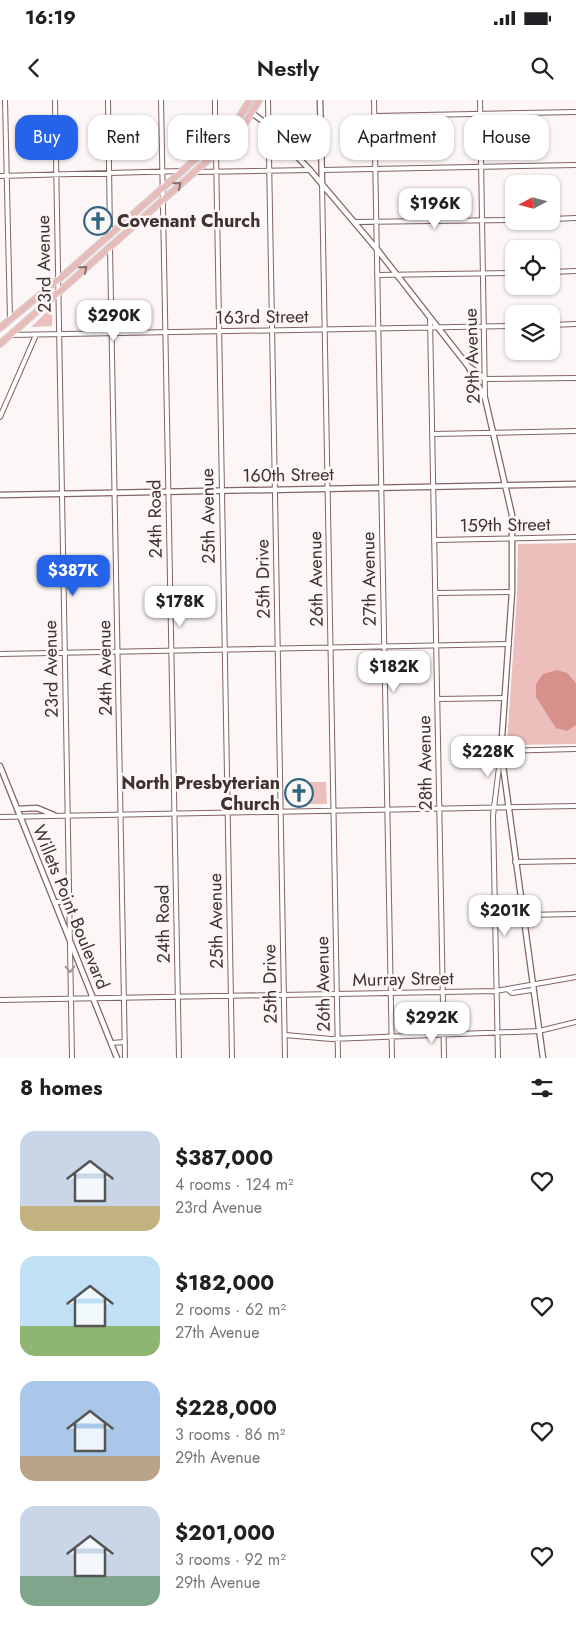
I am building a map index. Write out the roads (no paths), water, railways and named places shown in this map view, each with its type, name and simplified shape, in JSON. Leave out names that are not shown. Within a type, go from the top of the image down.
[{"type":"main road","points":[[241,115],[250,100]]},
{"type":"main road","points":[[248,117],[259,100]]},
{"type":"main road","points":[[0,328],[195,160]]},
{"type":"main road","points":[[0,344],[208,160]]},
{"type":"street","points":[[5,100],[10,319]]},
{"type":"street","name":"23rd Avenue","points":[[55,100],[72,1058]]},
{"type":"street","points":[[108,100],[110,233]]},
{"type":"street","name":"24th Road","points":[[161,100],[179,1058]]},
{"type":"street","points":[[214,100],[214,115]]},
{"type":"street","name":"25th Drive","points":[[268,100],[268,115]]},
{"type":"street","name":"26th Avenue","points":[[320,100],[338,1058]]},
{"type":"street","name":"27th Avenue","points":[[374,100],[374,115]]},
{"type":"street","name":"29th Avenue","points":[[480,100],[485,398],[507,486],[513,538],[512,592],[501,751],[543,1058]]},
{"type":"street","points":[[427,115],[576,112]]},
{"type":"street","points":[[252,113],[258,118]]},
{"type":"street","name":"25th Avenue","points":[[216,160],[232,1058]]},
{"type":"street","name":"25th Drive","points":[[269,160],[285,1058]]},
{"type":"street","points":[[300,160],[356,222],[438,327],[468,366],[485,398]]},
{"type":"street","name":"27th Avenue","points":[[375,160],[392,1058]]},
{"type":"street","points":[[322,170],[576,165]]},
{"type":"street","points":[[194,172],[310,170]]},
{"type":"street","points":[[0,176],[182,172]]},
{"type":"street","points":[[560,219],[576,218]]},
{"type":"street","points":[[356,222],[505,220]]},
{"type":"street","name":"24th Avenue","points":[[110,247],[125,1058]]},
{"type":"street","points":[[560,272],[576,271]]},
{"type":"street","points":[[377,275],[505,273]]},
{"type":"street","name":"28th Avenue","points":[[430,318],[444,1058]]},
{"type":"street","points":[[560,325],[576,324]]},
{"type":"street","name":"163rd Street","points":[[10,335],[505,326]]},
{"type":"street","points":[[0,417],[36,335]]},
{"type":"street","points":[[468,366],[485,379],[576,378]]},
{"type":"street","points":[[433,434],[576,431]]},
{"type":"street","name":"160th Street","points":[[0,494],[576,484]]},
{"type":"street","name":"159th Street","points":[[435,540],[576,537]]},
{"type":"street","points":[[436,593],[512,592]]},
{"type":"street","points":[[0,654],[508,644]]},
{"type":"street","points":[[438,699],[505,698]]},
{"type":"street","points":[[498,1058],[494,807],[501,751],[576,749]]},
{"type":"street","name":"Willets Point Boulevard","points":[[0,766],[117,1058]]},
{"type":"street","points":[[0,817],[576,806]]},
{"type":"street","points":[[17,809],[37,808],[54,815]]},
{"type":"street","points":[[515,862],[576,861]]},
{"type":"street","points":[[55,902],[70,902]]},
{"type":"street","points":[[522,915],[576,914]]},
{"type":"street","name":"Murray Street","points":[[0,1000],[496,991],[507,989],[512,993],[576,977]]},
{"type":"street","points":[[285,1035],[338,1038],[539,1032],[576,1022]]},
{"type":"street","points":[[110,1043],[125,1042]]},
{"type":"place","name":"Covenant Church","points":[[98,221]]},
{"type":"place","name":"North Presbyterian Church","points":[[299,793]]}]
